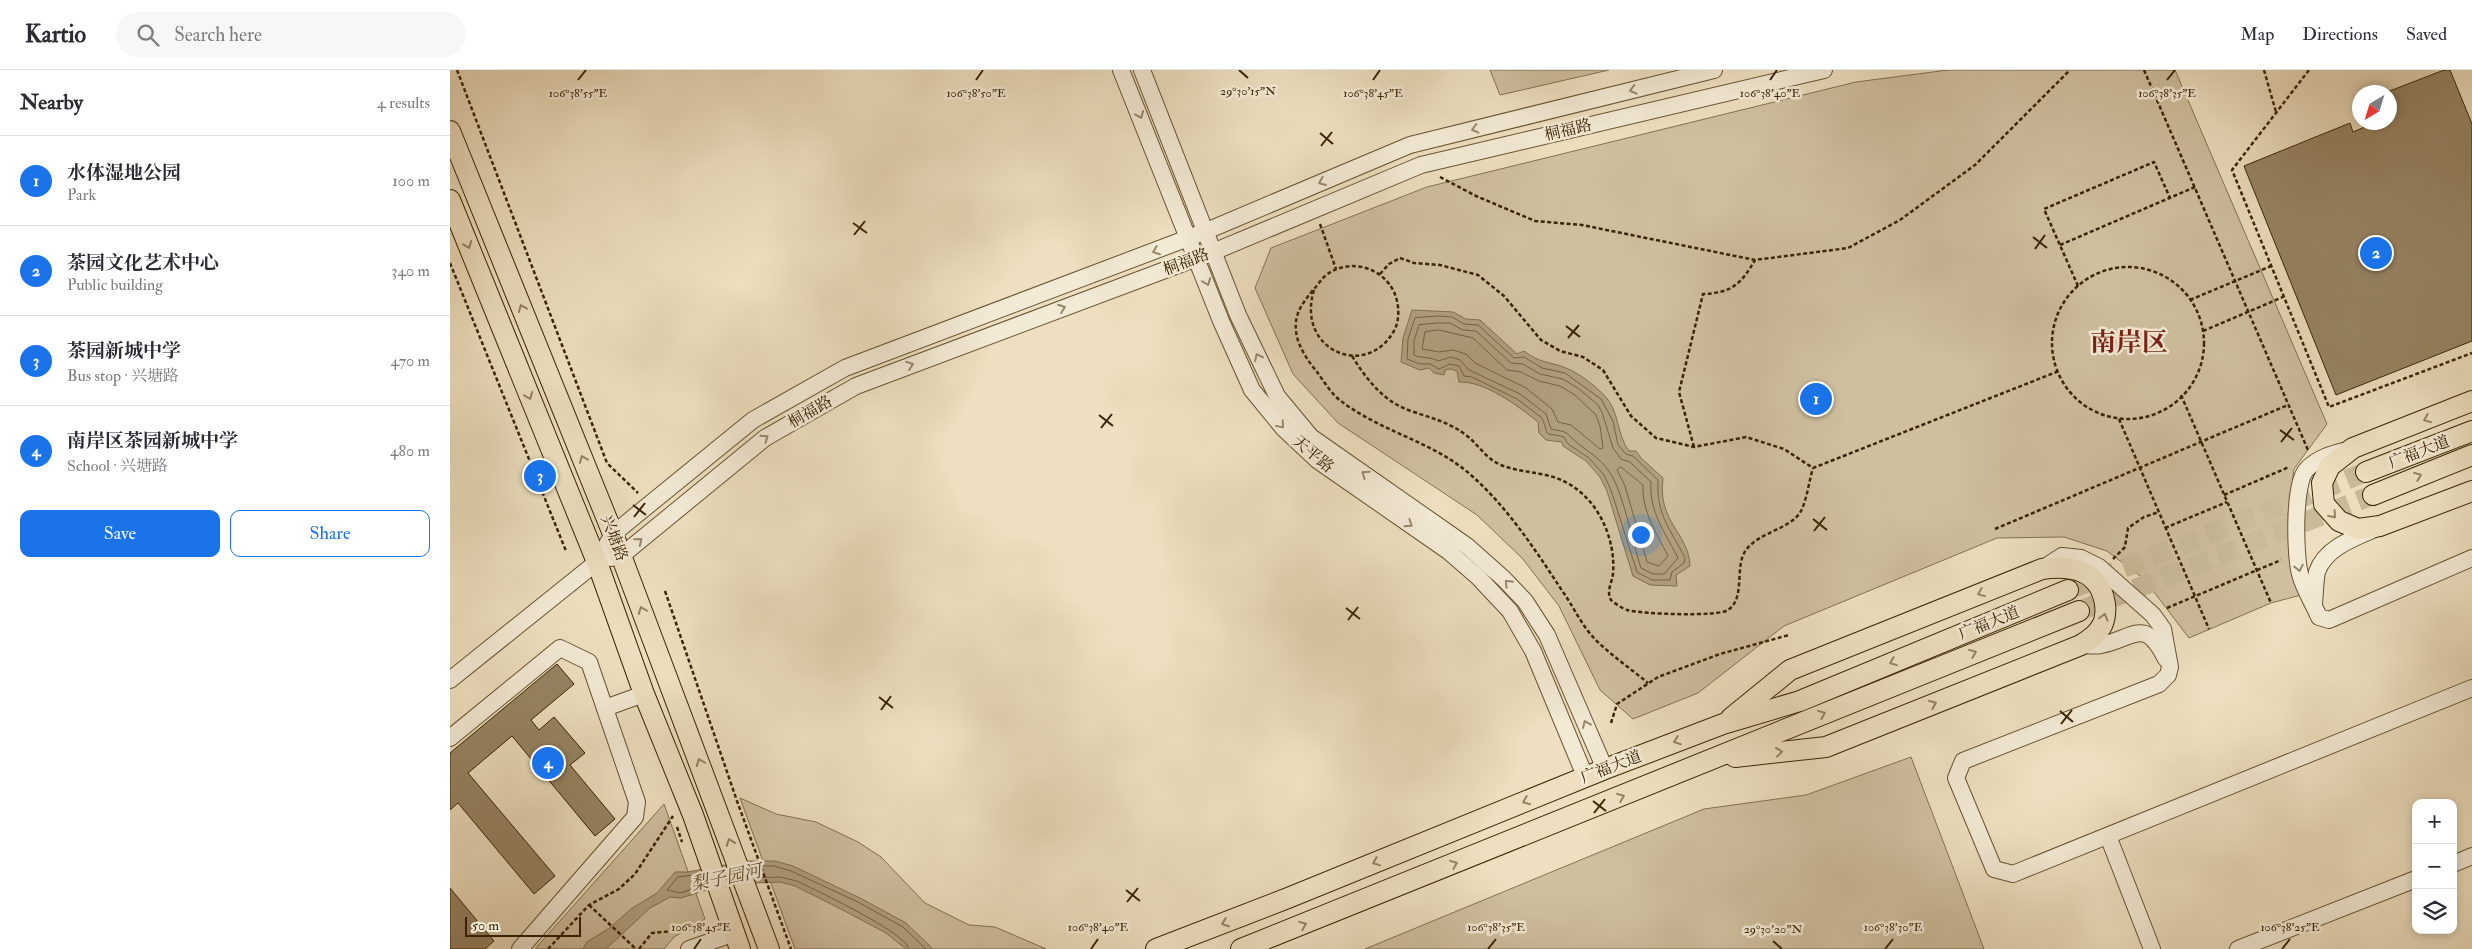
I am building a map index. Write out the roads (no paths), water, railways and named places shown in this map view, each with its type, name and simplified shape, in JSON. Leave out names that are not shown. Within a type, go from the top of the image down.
[{"type":"main road","name":"兴塘路","points":[[450,131],[613,534],[769,949]]},
{"type":"main road","name":"兴塘路","points":[[450,200],[597,562],[644,694],[693,816],[736,935]]},
{"type":"main road","points":[[2472,401],[2353,448],[2330,466],[2322,483],[2324,504],[2339,521],[2358,529],[2380,526],[2472,491]]},
{"type":"main road","name":"广福大道","points":[[2366,472],[2472,431]]},
{"type":"main road","name":"广福大道","points":[[2373,494],[2472,455]]},
{"type":"main road","points":[[1713,760],[1826,747],[2081,645],[2100,630],[2106,612],[2103,590],[2086,573],[2064,566],[2042,569],[1790,670],[1723,724]]},
{"type":"main road","name":"广福大道","points":[[1156,949],[1288,898],[1585,776],[1723,724],[1800,701],[2068,590]]},
{"type":"main road","name":"广福大道","points":[[1241,949],[2079,611]]},
{"type":"street","name":"天平路","points":[[1121,70],[1197,235],[1213,252],[1238,316],[1277,396],[1311,437],[1467,546],[1503,578],[1524,602],[1547,635],[1605,769]]},
{"type":"street","name":"天平路","points":[[1142,70],[1197,235],[1198,258],[1221,321],[1252,390],[1284,429],[1317,460],[1448,551],[1478,577],[1510,611],[1533,651],[1585,776]]},
{"type":"street","name":"桐福路","points":[[450,680],[597,562],[613,534],[753,420],[845,368],[1197,235],[1410,146],[1714,70]]},
{"type":"street","name":"桐福路","points":[[597,562],[621,556],[765,438],[856,386],[1198,258],[1421,165],[1824,70]]},
{"type":"street","points":[[2353,448],[2313,461],[2298,486],[2296,553],[2300,575],[2319,617],[2329,620],[2472,558]]},
{"type":"street","points":[[2314,606],[2317,572],[2328,556],[2339,546],[2380,526]]},
{"type":"street","points":[[2042,569],[2062,556],[2081,558],[2098,566],[2152,614],[2164,629],[2170,667],[2168,675],[2159,684],[1963,761],[1956,778],[1994,869],[2013,874],[2472,688]]},
{"type":"street","points":[[2081,645],[2100,646],[2135,632],[2148,635],[2158,643],[2170,667]]},
{"type":"street","points":[[450,738],[560,648],[589,662],[637,802],[635,817],[520,949]]},
{"type":"street","points":[[604,708],[644,694]]},
{"type":"street","points":[[2108,836],[2152,949]]},
{"type":"street","points":[[2457,862],[2472,856]]},
{"type":"street","points":[[2238,949],[2412,881]]},
{"type":"street","points":[[690,949],[736,935]]},
{"type":"water","points":[[1412,310],[1453,312],[1466,319],[1480,320],[1517,354],[1524,351],[1540,360],[1571,370],[1596,387],[1604,395],[1613,408],[1622,437],[1629,451],[1636,451],[1663,478],[1662,493],[1665,506],[1685,545],[1690,566],[1676,575],[1677,586],[1650,585],[1633,576],[1607,491],[1600,477],[1586,461],[1563,446],[1562,442],[1546,440],[1539,433],[1538,422],[1511,402],[1490,390],[1469,383],[1459,382],[1457,371],[1445,370],[1444,375],[1434,373],[1429,368],[1420,370],[1401,362],[1403,338]]},
{"type":"water","name":"梨子园河","points":[[746,861],[775,861],[793,866],[860,898],[906,923],[933,949],[906,949],[886,933],[795,886],[780,882],[726,884],[681,898],[670,897],[650,908],[606,949],[583,949],[587,942],[611,927],[631,909],[657,893],[675,872],[688,872]]},
{"type":"tunnel","points":[[2068,590],[2366,472]]},
{"type":"tunnel","points":[[2079,611],[2373,495]]},
{"type":"place","name":"茶园文化艺术中心","points":[[2376,253]]},
{"type":"place","name":"水体湿地公园","points":[[1816,399]]},
{"type":"place","name":"茶园新城中学","points":[[540,476]]},
{"type":"place","name":"南岸区茶园新城中学","points":[[548,763]]},
{"type":"district","name":"南岸区","points":[[2129,343]]}]
